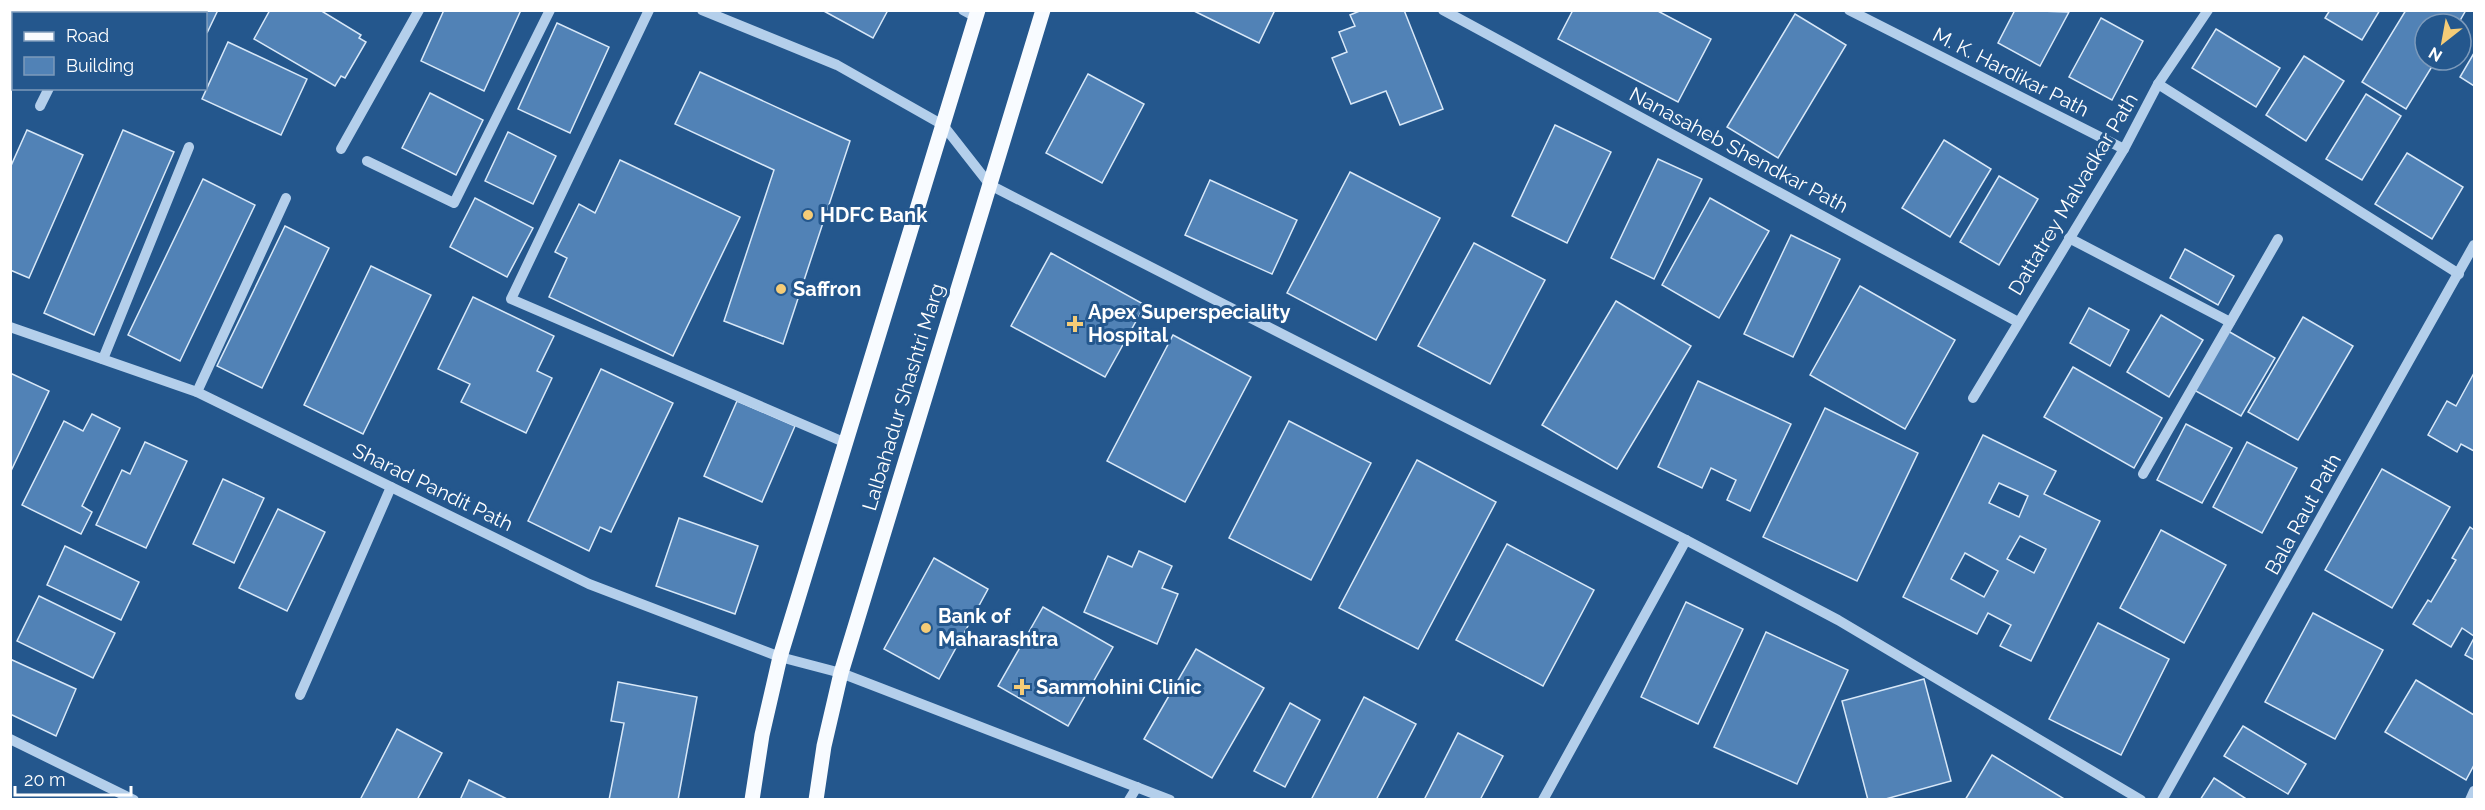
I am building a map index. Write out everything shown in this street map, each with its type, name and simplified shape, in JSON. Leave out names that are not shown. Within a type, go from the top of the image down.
[{"type":"main road","name":"Lalbahadur Shashtri Marg","points":[[816,800],[824,747],[841,674],[1043,10]]},
{"type":"main road","name":"Lalbahadur Shashtri Marg","points":[[752,800],[762,735],[780,657],[943,125],[972,13]]},
{"type":"street","points":[[341,149],[419,10]]},
{"type":"street","points":[[367,161],[454,203],[550,10]]},
{"type":"street","points":[[649,10],[511,299],[846,443]]},
{"type":"street","points":[[702,10],[837,65],[943,125],[990,185],[1686,540],[1838,620],[2141,800]]},
{"type":"street","name":"Nanasaheb Shendkar Path","points":[[1443,10],[2018,322]]},
{"type":"street","name":"M. K. Hardikar Path","points":[[1849,10],[2124,149]]},
{"type":"street","name":"Dattatrey Malvadkar Path","points":[[1973,398],[2124,149],[2158,84],[2208,10]]},
{"type":"street","points":[[2158,84],[2459,274]]},
{"type":"street","points":[[40,106],[48,90]]},
{"type":"street","points":[[103,359],[189,147]]},
{"type":"street","points":[[197,392],[286,198]]},
{"type":"street","points":[[2069,238],[2230,321]]},
{"type":"street","points":[[2143,474],[2278,239]]},
{"type":"street","name":"Bala Raut Path","points":[[2162,800],[2475,245]]},
{"type":"street","name":"Sharad Pandit Path","points":[[10,327],[197,392],[589,584],[780,657],[841,674],[1170,800]]},
{"type":"street","points":[[300,694],[391,487]]},
{"type":"street","points":[[1543,800],[1686,540]]},
{"type":"street","points":[[10,739],[134,800]]},
{"type":"street","points":[[1129,800],[1137,787]]},
{"type":"street","points":[[2470,800],[2475,791]]},
{"type":"building","points":[[10,10],[44,10],[44,12],[12,12],[12,19]]},
{"type":"building","points":[[165,10],[218,10],[207,33],[207,12],[168,12]]},
{"type":"building","points":[[270,10],[320,10],[361,35],[359,38],[366,42],[345,78],[341,76],[335,86],[254,39]]},
{"type":"building","points":[[444,10],[521,10],[484,91],[421,61]]},
{"type":"building","points":[[822,10],[888,10],[873,38]]},
{"type":"building","points":[[1192,10],[1275,10],[1259,43]]},
{"type":"building","points":[[1362,10],[1404,10],[1443,109],[1400,125],[1386,91],[1351,104],[1332,58],[1347,52],[1339,32],[1355,26],[1350,15]]},
{"type":"building","points":[[1573,10],[1656,10],[1711,39],[1678,102],[1558,39]]},
{"type":"building","points":[[2015,10],[2069,12],[2040,66],[1998,43]]},
{"type":"building","points":[[2330,10],[2380,10],[2362,40],[2325,18]]},
{"type":"building","points":[[2406,10],[2466,10],[2465,12],[2413,12],[2413,72],[2429,72],[2406,109],[2362,82]]},
{"type":"building","points":[[1795,14],[1846,45],[1778,158],[1727,127]]},
{"type":"building","points":[[2101,18],[2143,41],[2112,100],[2069,77]]},
{"type":"building","points":[[557,23],[609,47],[570,133],[518,109]]},
{"type":"building","points":[[2216,29],[2280,68],[2256,107],[2192,68]]},
{"type":"building","points":[[228,42],[307,79],[281,135],[202,99]]},
{"type":"building","points":[[2474,53],[2474,86],[2460,77],[2463,72],[2473,72]]},
{"type":"building","points":[[2304,56],[2344,81],[2306,141],[2266,115]]},
{"type":"building","points":[[700,72],[850,141],[783,344],[724,321],[774,170],[675,124]]},
{"type":"building","points":[[1088,74],[1144,104],[1102,183],[1046,153]]},
{"type":"building","points":[[430,93],[483,120],[456,175],[402,148]]},
{"type":"building","points":[[2366,94],[2401,116],[2362,180],[2326,159]]},
{"type":"building","points":[[1555,125],[1611,152],[1567,243],[1512,216]]},
{"type":"building","points":[[27,130],[83,155],[29,278],[10,270],[10,168]]},
{"type":"building","points":[[123,130],[174,152],[94,335],[44,313]]},
{"type":"building","points":[[508,132],[556,156],[533,204],[485,181]]},
{"type":"building","points":[[1944,140],[1991,169],[1950,237],[1902,208]]},
{"type":"building","points":[[2407,153],[2463,187],[2432,239],[2375,204]]},
{"type":"building","points":[[1658,159],[1702,179],[1654,279],[1611,258]]},
{"type":"building","points":[[620,160],[740,217],[673,356],[549,297],[567,258],[555,252],[579,204],[595,213]]},
{"type":"building","points":[[1350,172],[1440,218],[1376,340],[1287,293]]},
{"type":"building","points":[[1999,176],[2038,199],[1999,265],[1960,242]]},
{"type":"building","points":[[203,179],[255,205],[180,361],[128,335]]},
{"type":"building","points":[[1210,180],[1297,220],[1272,274],[1185,235]]},
{"type":"building","points":[[475,198],[533,228],[507,277],[450,247]]},
{"type":"building","points":[[1710,198],[1769,231],[1719,318],[1662,285]]},
{"type":"building","points":[[285,226],[329,248],[262,388],[217,366]]},
{"type":"building","points":[[1791,235],[1840,259],[1793,357],[1744,334]]},
{"type":"building","points":[[1474,243],[1545,280],[1490,384],[1418,346]]},
{"type":"building","points":[[2185,249],[2234,276],[2218,305],[2170,278]]},
{"type":"building","points":[[1051,253],[1145,305],[1105,377],[1011,326]]},
{"type":"building","points":[[371,266],[431,295],[363,434],[304,405]]},
{"type":"building","points":[[1860,286],[1955,340],[1905,429],[1810,375]]},
{"type":"building","points":[[473,297],[554,336],[537,371],[552,378],[526,433],[461,402],[470,384],[438,369]]},
{"type":"building","points":[[1616,301],[1691,346],[1617,469],[1542,425]]},
{"type":"building","points":[[2089,308],[2129,330],[2110,366],[2070,343]]},
{"type":"building","points":[[2161,315],[2203,340],[2169,397],[2127,372]]},
{"type":"building","points":[[2303,317],[2353,346],[2298,440],[2248,412]]},
{"type":"building","points":[[2228,331],[2275,358],[2241,416],[2194,390]]},
{"type":"building","points":[[1173,335],[1251,377],[1185,502],[1107,461]]},
{"type":"building","points":[[2073,367],[2162,418],[2134,468],[2044,417]]},
{"type":"building","points":[[601,369],[673,403],[611,532],[600,527],[589,551],[528,521]]},
{"type":"building","points":[[10,373],[49,391],[10,473]]},
{"type":"building","points":[[2474,373],[2474,451],[2461,444],[2457,452],[2428,435],[2447,401],[2456,406]]},
{"type":"building","points":[[1698,381],[1791,424],[1750,511],[1727,500],[1736,480],[1711,468],[1702,488],[1658,467]]},
{"type":"building","points":[[737,401],[795,426],[762,502],[704,476]]},
{"type":"building","points":[[1825,408],[1918,453],[1857,581],[1763,537]]},
{"type":"building","points":[[92,414],[120,428],[82,506],[92,512],[81,534],[22,505],[64,421],[83,431]]},
{"type":"building","points":[[1289,421],[1371,463],[1311,580],[1229,538]]},
{"type":"building","points":[[2186,424],[2232,448],[2202,503],[2157,480]]},
{"type":"building","points":[[1983,435],[2056,471],[2044,494],[2100,521],[2031,661],[2000,646],[2011,625],[1988,613],[1977,634],[1903,597]],"holes":[[[1999,483],[2028,496],[2019,517],[1989,503]],[[2020,536],[2046,549],[2034,573],[2007,559]],[[1965,553],[1998,571],[1984,597],[1951,579]]]},
{"type":"building","points":[[145,442],[187,461],[146,548],[96,525],[122,470],[130,474]]},
{"type":"building","points":[[2247,442],[2297,468],[2262,533],[2213,507]]},
{"type":"building","points":[[1417,460],[1496,502],[1418,649],[1339,608]]},
{"type":"building","points":[[2382,469],[2450,507],[2392,608],[2325,570]]},
{"type":"building","points":[[223,479],[264,498],[234,563],[193,544]]},
{"type":"building","points":[[278,509],[325,532],[287,611],[239,588]]},
{"type":"building","points":[[679,518],[758,546],[735,614],[656,586]]},
{"type":"building","points":[[2470,527],[2474,530],[2474,636],[2462,628],[2451,647],[2413,624],[2428,600],[2431,602],[2456,560],[2452,558]]},
{"type":"building","points":[[2161,530],[2226,565],[2184,643],[2120,608]]},
{"type":"building","points":[[1507,544],[1594,590],[1543,686],[1456,640]]},
{"type":"building","points":[[65,546],[139,582],[121,620],[47,585]]},
{"type":"building","points":[[1139,551],[1172,566],[1162,588],[1178,594],[1157,644],[1084,612],[1108,556],[1132,567]]},
{"type":"building","points":[[934,558],[988,589],[939,679],[884,649]]},
{"type":"building","points":[[39,596],[115,633],[93,678],[17,641]]},
{"type":"building","points":[[1686,602],[1743,629],[1698,724],[1641,697]]},
{"type":"building","points":[[1043,607],[1113,647],[1068,726],[998,686]]},
{"type":"building","points":[[2313,613],[2383,650],[2335,739],[2265,702]]},
{"type":"building","points":[[2098,623],[2169,659],[2121,755],[2049,719]]},
{"type":"building","points":[[1766,632],[1848,670],[1797,784],[1714,747]]},
{"type":"building","points":[[2474,638],[2474,660],[2465,655]]},
{"type":"building","points":[[1196,649],[1264,688],[1212,778],[1144,739]]},
{"type":"building","points":[[10,659],[76,689],[56,736],[10,714]]},
{"type":"building","points":[[1924,679],[1951,781],[1882,800],[1868,800],[1842,701]]},
{"type":"building","points":[[2416,680],[2474,715],[2474,765],[2466,780],[2385,732]]},
{"type":"building","points":[[618,682],[697,697],[678,800],[609,800],[624,723],[611,721]]},
{"type":"building","points":[[1364,697],[1416,724],[1376,800],[1311,800]]},
{"type":"building","points":[[1290,703],[1320,720],[1285,787],[1254,771]]},
{"type":"building","points":[[2243,726],[2306,764],[2288,794],[2224,756]]},
{"type":"building","points":[[397,729],[442,753],[417,800],[360,800]]},
{"type":"building","points":[[1458,733],[1503,756],[1480,800],[1424,800]]},
{"type":"building","points":[[1992,755],[2066,800],[1965,800]]},
{"type":"building","points":[[2214,778],[2248,800],[2200,800]]},
{"type":"building","points":[[469,780],[509,800],[460,800]]},
{"type":"place","name":"HDFC Bank","points":[[808,215]]},
{"type":"place","name":"Saffron","points":[[781,289]]},
{"type":"place","name":"Apex Superspeciality Hospital","points":[[1075,324]]},
{"type":"place","name":"Bank of Maharashtra","points":[[926,628]]},
{"type":"place","name":"Sammohini Clinic","points":[[1022,687]]}]
